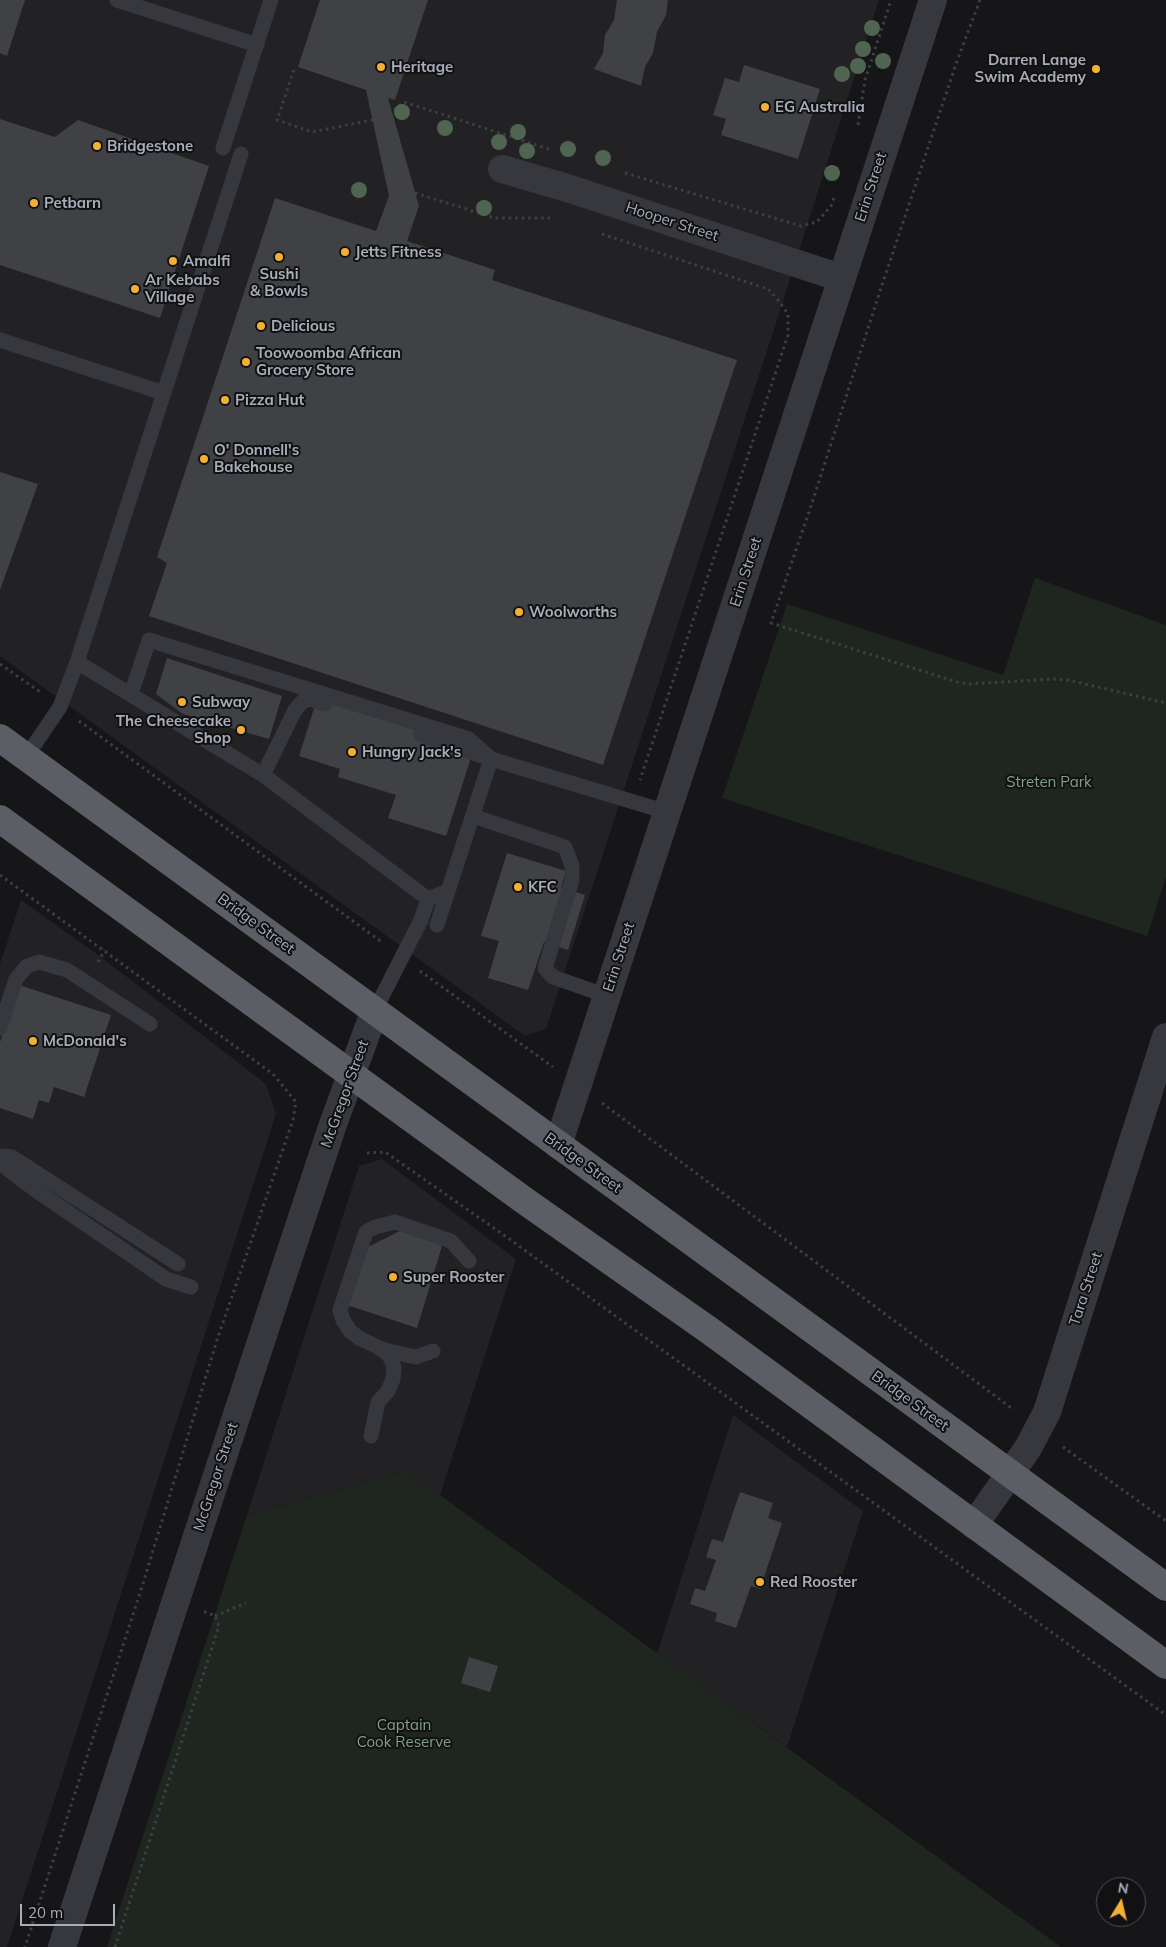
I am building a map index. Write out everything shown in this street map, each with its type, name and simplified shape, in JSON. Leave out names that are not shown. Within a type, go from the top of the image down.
[{"type":"highway","name":"Bridge Street","points":[[0,738],[1166,1587]]},
{"type":"highway","points":[[0,819],[351,1074],[710,1331],[1166,1665]]},
{"type":"street","name":"Erin Street","points":[[558,1145],[933,0]]},
{"type":"street","name":"Hooper Street","points":[[502,169],[564,186],[841,278]]},
{"type":"street","name":"McGregor Street","points":[[62,1947],[269,1317],[351,1074],[375,1010]]},
{"type":"street","name":"Tara Street","points":[[974,1525],[1010,1475],[1040,1429],[1048,1412],[1166,1037]]},
{"type":"lane","points":[[117,0],[257,45]]},
{"type":"lane","points":[[223,148],[272,0]]},
{"type":"lane","points":[[26,757],[60,706],[77,662],[241,154]]},
{"type":"lane","points":[[0,340],[164,393]]},
{"type":"lane","points":[[131,694],[149,640],[469,739],[491,760]]},
{"type":"lane","points":[[77,662],[262,775],[428,899]]},
{"type":"lane","points":[[262,775],[295,710],[303,700],[311,699],[467,750],[491,760],[667,812]]},
{"type":"lane","points":[[437,925],[491,760]]},
{"type":"lane","points":[[473,816],[565,847],[572,866],[572,880],[545,968],[553,977],[606,996]]},
{"type":"lane","points":[[375,1010],[421,920],[428,899],[448,891]]},
{"type":"lane","points":[[0,1028],[16,979],[27,966],[39,962],[67,970],[150,1024]]},
{"type":"lane","points":[[0,1156],[12,1156],[178,1264]]},
{"type":"lane","points":[[0,1163],[34,1189],[166,1279],[191,1287]]},
{"type":"lane","points":[[371,1436],[378,1402],[388,1391],[393,1379],[394,1367],[390,1357],[350,1331],[343,1320],[340,1310],[366,1232],[375,1227],[395,1222],[451,1241],[469,1261]]},
{"type":"lane","points":[[380,1349],[416,1357],[434,1351]]},
{"type":"path","points":[[858,128],[865,80],[891,0]]},
{"type":"path","points":[[980,0],[957,61],[887,269],[771,623],[957,682],[967,684],[1054,679],[1068,680],[1166,704]]},
{"type":"path","points":[[817,222],[831,206],[837,190]]},
{"type":"path","points":[[415,193],[495,218],[552,217],[561,220]]},
{"type":"path","points":[[599,233],[768,290],[788,314],[788,335],[702,598],[632,802]]},
{"type":"path","points":[[0,875],[272,1074],[296,1102],[293,1120],[217,1340],[141,1590],[25,1947]]},
{"type":"path","points":[[367,1153],[384,1152],[501,1234],[1166,1715]]},
{"type":"path","points":[[203,1611],[215,1616],[246,1603]]},
{"type":"path","points":[[115,1947],[219,1626],[215,1616]]},
{"type":"shaded area","points":[[0,0],[879,0],[546,1029],[525,1036],[0,656]]},
{"type":"shaded area","points":[[21,900],[101,957],[266,1084],[276,1114],[7,1947],[0,1947],[0,964]]},
{"type":"shaded area","name":"Super Rooster","points":[[382,1159],[516,1259],[440,1495],[404,1471],[247,1515],[359,1166]]},
{"type":"shaded area","name":"Red Rooster","points":[[733,1415],[863,1511],[787,1747],[657,1654]]},
{"type":"green space","name":"Streten Park","points":[[1035,578],[1166,625],[1166,877],[1147,936],[722,798],[787,604],[1003,675]]},
{"type":"green space","name":"Captain Cook Reserve","points":[[404,1471],[440,1495],[1061,1947],[107,1947],[247,1515]]},
{"type":"building","points":[[0,0],[25,0],[7,56],[0,53]]},
{"type":"building","points":[[320,0],[428,0],[395,100],[388,98],[419,206],[407,241],[495,270],[492,280],[737,360],[603,765],[149,616],[167,563],[157,557],[275,198],[376,231],[389,196],[366,90],[298,67]]},
{"type":"building","points":[[617,0],[668,0],[666,15],[657,32],[653,53],[645,67],[641,86],[594,69],[603,53],[605,35],[614,20]]},
{"type":"building","points":[[744,65],[820,89],[798,159],[721,135],[726,119],[713,115],[725,78],[739,82]]},
{"type":"building","points":[[0,119],[55,137],[78,120],[209,166],[160,318],[0,265]]},
{"type":"building","points":[[0,472],[38,484],[0,590]]},
{"type":"building","points":[[167,658],[282,696],[269,739],[183,714],[156,694]]},
{"type":"building","points":[[317,699],[474,748],[446,836],[388,818],[396,795],[338,777],[340,769],[299,756]]},
{"type":"building","points":[[507,853],[566,871],[561,887],[585,895],[568,950],[544,942],[528,990],[488,978],[499,941],[481,936]]},
{"type":"building","points":[[19,985],[111,1015],[84,1097],[54,1087],[49,1103],[39,1100],[33,1119],[0,1108],[0,1042]]},
{"type":"building","name":"Super Rooster","points":[[406,1228],[442,1246],[417,1328],[344,1304],[362,1250]]},
{"type":"building","points":[[740,1492],[773,1503],[768,1518],[782,1523],[760,1589],[751,1586],[736,1628],[715,1621],[717,1613],[690,1604],[695,1588],[705,1591],[716,1560],[706,1557],[712,1539],[723,1542]]},
{"type":"building","points":[[469,1657],[498,1666],[490,1692],[461,1683]]},
{"type":"place","name":"Heritage","points":[[381,67]]},
{"type":"place","name":"Darren Lange Swim Academy","points":[[1096,69]]},
{"type":"place","name":"EG Australia","points":[[765,107]]},
{"type":"place","name":"Bridgestone","points":[[97,146]]},
{"type":"place","name":"Petbarn","points":[[34,203]]},
{"type":"place","name":"Jetts Fitness","points":[[345,252]]},
{"type":"place","name":"Sushi & Bowls","points":[[279,257]]},
{"type":"place","name":"Amalfi","points":[[173,261]]},
{"type":"place","name":"Ar Kebabs Village","points":[[135,289]]},
{"type":"place","name":"Delicious","points":[[261,326]]},
{"type":"place","name":"Toowoomba African Grocery Store","points":[[246,362]]},
{"type":"place","name":"Pizza Hut","points":[[225,400]]},
{"type":"place","name":"O' Donnell's Bakehouse","points":[[204,459]]},
{"type":"place","name":"Woolworths","points":[[519,612]]},
{"type":"place","name":"Subway","points":[[182,702]]},
{"type":"place","name":"The Cheesecake Shop","points":[[241,730]]},
{"type":"place","name":"Hungry Jack's","points":[[352,752]]},
{"type":"place","name":"KFC","points":[[518,887]]},
{"type":"place","name":"McDonald's","points":[[33,1041]]},
{"type":"place","name":"Super Rooster","points":[[393,1277]]},
{"type":"place","name":"Red Rooster","points":[[760,1582]]}]
